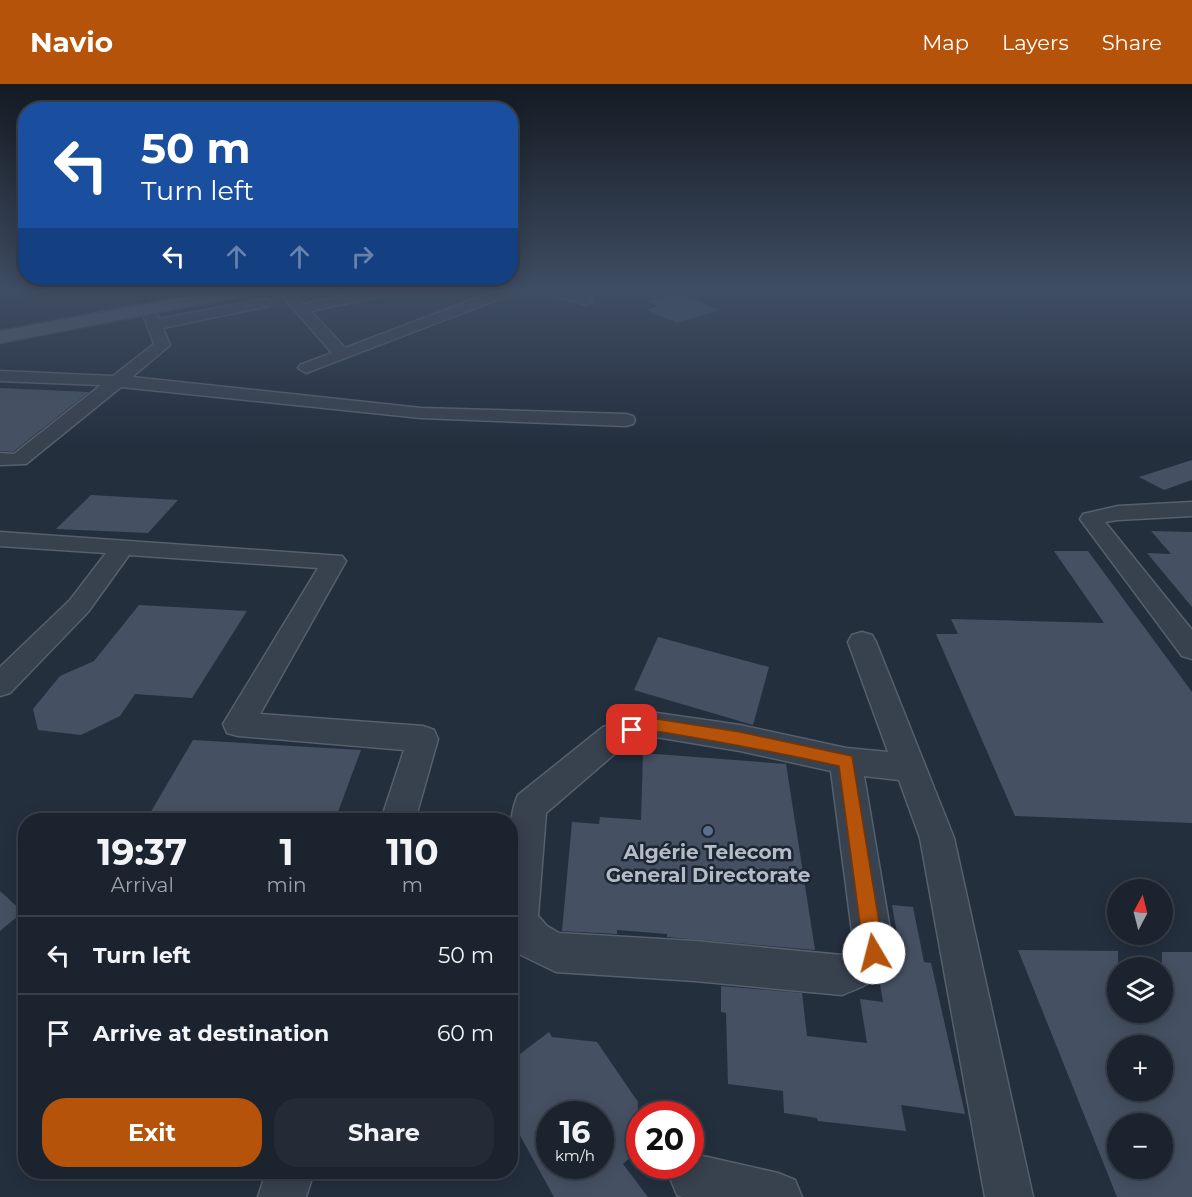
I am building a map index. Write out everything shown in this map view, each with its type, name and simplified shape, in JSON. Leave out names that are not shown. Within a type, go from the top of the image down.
[{"type":"street","points":[[0,459],[19,460],[162,345],[161,342]]},
{"type":"street","points":[[332,342],[341,352]]},
{"type":"street","points":[[306,368],[368,342]]},
{"type":"street","points":[[0,376],[117,381],[421,413],[626,420]]},
{"type":"street","points":[[1192,509],[1118,513],[1091,519],[1192,649]]},
{"type":"street","points":[[0,539],[334,561],[238,724],[423,739],[400,813]]},
{"type":"street","points":[[0,685],[79,606],[123,547]]},
{"type":"street","points":[[862,642],[937,838],[1009,1197]]},
{"type":"street","points":[[846,761],[874,953],[863,966],[842,975],[695,961],[556,952],[533,940],[518,923],[530,806],[614,736],[650,724],[740,738],[846,761],[910,768]]},
{"type":"street","points":[[282,1197],[288,1179]]},
{"type":"street","points":[[698,1179],[778,1197]]},
{"type":"building","points":[[0,388],[89,392],[13,452],[0,451]]},
{"type":"building","points":[[1192,460],[1192,480],[1164,490],[1139,477]]},
{"type":"building","points":[[91,495],[178,500],[148,533],[56,529]]},
{"type":"building","points":[[1151,531],[1192,532],[1192,607],[1147,553],[1171,554]]},
{"type":"building","points":[[1054,551],[1088,551],[1192,692],[1192,823],[1015,816],[936,634],[958,634],[951,619],[1104,623]]},
{"type":"building","points":[[139,605],[247,611],[192,698],[135,694],[120,716],[81,735],[38,730],[33,709],[60,676],[94,661]]},
{"type":"building","points":[[658,637],[769,667],[753,725],[634,690]]},
{"type":"building","points":[[193,740],[361,750],[338,813],[150,813]]},
{"type":"building","points":[[643,753],[786,764],[815,950],[667,937],[667,934],[617,930],[617,934],[562,931],[572,822],[599,824],[600,817],[641,820]]},
{"type":"building","points":[[0,891],[18,907],[18,916],[0,931]]},
{"type":"building","points":[[892,905],[913,907],[924,962],[931,963],[965,1114],[901,1105],[906,1131],[818,1121],[817,1118],[784,1113],[783,1091],[728,1084],[726,1013],[721,1012],[721,986],[802,993],[807,1036],[867,1043],[860,999],[883,1002],[879,978],[891,964],[896,950],[900,951]]},
{"type":"building","points":[[1018,950],[1118,951],[1118,957],[1107,957],[1107,1023],[1173,1023],[1173,957],[1162,957],[1162,952],[1192,952],[1192,1197],[1117,1197],[1110,1179],[1173,1179],[1173,1113],[1107,1113],[1107,1172]]},
{"type":"building","points":[[549,1032],[552,1037],[597,1042],[637,1101],[626,1101],[626,1161],[623,1164],[626,1168],[626,1179],[634,1179],[648,1197],[554,1197],[544,1179],[614,1179],[614,1101],[536,1101],[536,1164],[518,1132],[520,1054]]},
{"type":"place","name":"Algérie Telecom General Directorate","points":[[708,831]]},
{"type":"route","points":[[632,730],[650,724],[740,738],[846,761],[874,953]]}]
